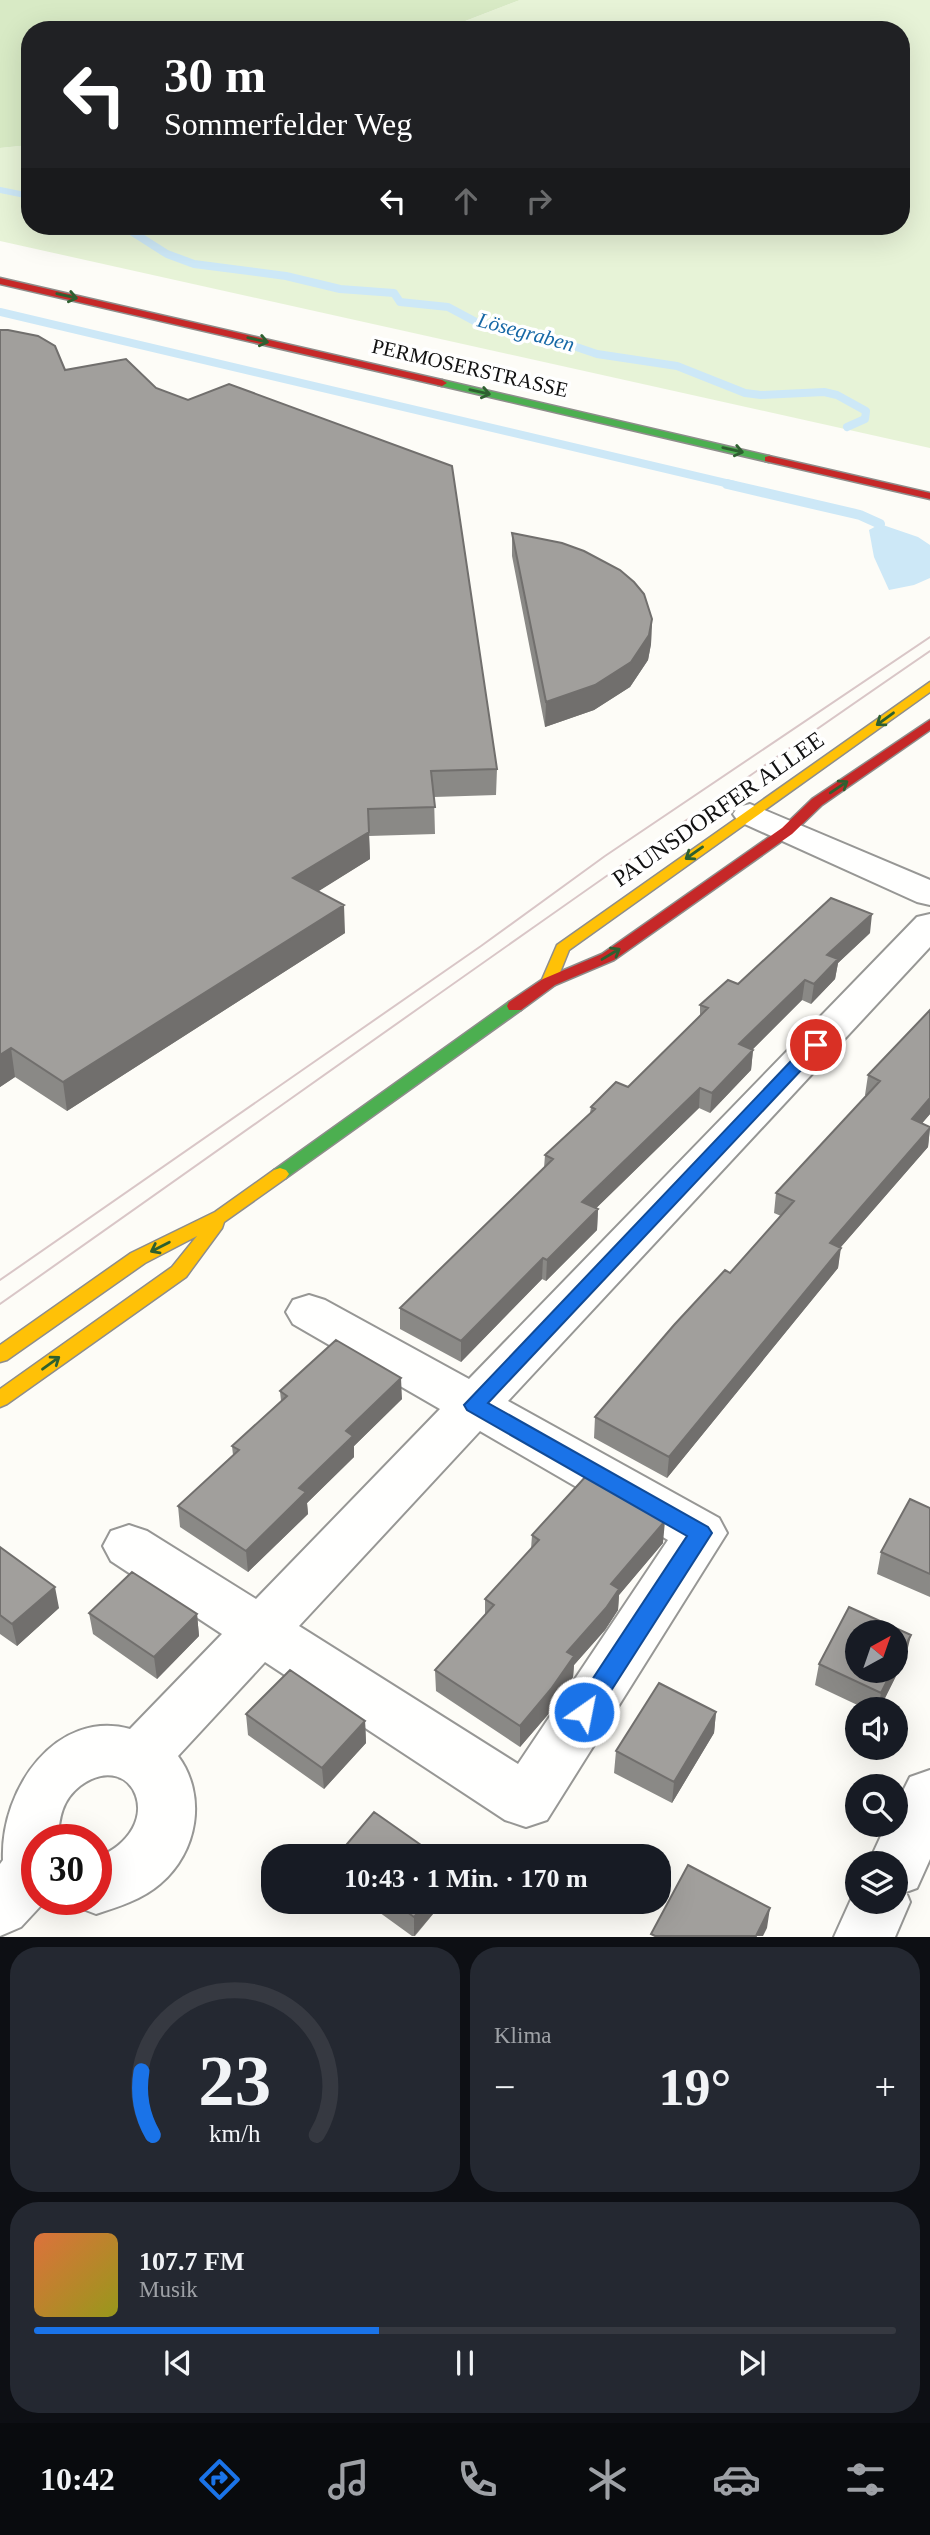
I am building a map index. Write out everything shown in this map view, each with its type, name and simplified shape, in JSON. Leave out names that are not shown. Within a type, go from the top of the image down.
[{"type":"main road","name":"PERMOSERSTRASSE","points":[[0,281],[928,496]]},
{"type":"main road","name":"PAUNSDORFER ALLEE","points":[[549,982],[562,948],[930,686]]},
{"type":"main road","points":[[0,1355],[138,1258],[221,1216],[549,982],[608,957],[787,831],[817,802],[930,724]]},
{"type":"main road","points":[[0,1399],[178,1272],[221,1216]]},
{"type":"street","points":[[750,814],[930,894]]},
{"type":"street","points":[[139,1757],[930,925]]},
{"type":"street","points":[[130,1546],[526,1801],[701,1533],[309,1312]]},
{"type":"street","points":[[21,1864],[16,1820],[25,1793],[41,1773],[65,1757],[90,1749],[116,1749],[139,1757],[160,1775],[168,1796],[166,1822],[154,1852],[123,1877],[112,1881]]},
{"type":"street","points":[[904,1851],[930,1796]]},
{"type":"street","points":[[864,1937],[875,1914]]},
{"type":"green space","points":[[0,0],[520,0],[465,21],[21,21],[21,146],[0,148]]},
{"type":"green space","points":[[520,0],[930,0],[930,448],[0,241],[0,148],[21,146],[21,235],[910,235],[910,21],[465,21]]},
{"type":"water","points":[[880,524],[918,537],[930,545],[930,578],[914,585],[889,590],[874,557],[869,530]]},
{"type":"building","points":[[0,330],[38,336],[55,346],[65,370],[126,359],[156,388],[188,400],[229,384],[452,466],[497,769],[431,771],[435,807],[368,809],[369,832],[293,878],[344,905],[63,1082],[11,1048],[0,1055]]},
{"type":"building","points":[[512,533],[562,543],[584,551],[620,570],[634,582],[644,594],[652,619],[649,635],[631,662],[595,685],[546,702]]},
{"type":"building","points":[[831,898],[872,914],[827,955],[838,959],[814,984],[805,980],[739,1044],[753,1050],[712,1093],[700,1088],[582,1202],[598,1209],[547,1260],[543,1258],[461,1341],[400,1308],[553,1159],[545,1155],[595,1109],[591,1107],[616,1082],[628,1087],[708,1008],[700,1005],[728,980],[738,984]]},
{"type":"building","points":[[930,1010],[930,1098],[912,1119],[930,1128],[830,1243],[841,1248],[669,1457],[595,1417],[674,1325],[725,1270],[730,1273],[794,1201],[776,1193],[880,1081],[868,1075]]},
{"type":"building","points":[[336,1340],[401,1378],[346,1431],[353,1436],[299,1488],[306,1492],[246,1551],[178,1506],[239,1450],[232,1446],[287,1396],[280,1391]]},
{"type":"building","points":[[587,1475],[665,1521],[611,1584],[619,1589],[567,1652],[574,1656],[520,1726],[435,1670],[494,1605],[485,1599],[539,1540],[532,1535]]},
{"type":"building","points":[[910,1499],[930,1508],[930,1574],[881,1552]]},
{"type":"building","points":[[0,1547],[55,1587],[12,1624],[0,1615]]},
{"type":"building","points":[[132,1572],[197,1614],[154,1657],[89,1613]]},
{"type":"building","points":[[849,1607],[878,1620],[845,1620],[845,1676],[819,1664]]},
{"type":"building","points":[[290,1670],[365,1721],[322,1768],[246,1714]]},
{"type":"building","points":[[659,1683],[716,1712],[674,1782],[616,1751]]},
{"type":"building","points":[[862,1684],[886,1684],[881,1693]]},
{"type":"building","points":[[374,1812],[420,1844],[347,1844]]},
{"type":"building","points":[[688,1865],[770,1908],[756,1936],[655,1936],[651,1934],[662,1914],[671,1914],[671,1897]]},
{"type":"waterway","name":"Lösegraben","points":[[0,190],[21,194]]},
{"type":"waterway","name":"Lösegraben","points":[[137,235],[167,254],[194,264],[286,276],[340,289],[394,293],[400,302],[448,307],[478,323],[532,332],[597,354],[677,366],[745,393],[761,395],[824,392],[837,395],[866,411],[865,419],[847,427]]},
{"type":"waterway","points":[[0,312],[734,485]]},
{"type":"waterway","points":[[727,484],[860,515],[880,524]]},
{"type":"tram line","points":[[0,1280],[481,946],[605,856],[930,637]]},
{"type":"tram line","points":[[0,1304],[580,894],[930,651]]},
{"type":"traffic: fast","points":[[442,383],[769,459]]},
{"type":"traffic: fast","points":[[280,1174],[515,1006]]},
{"type":"traffic: slow","points":[[549,982],[562,948],[930,686]]},
{"type":"traffic: slow","points":[[0,1355],[138,1258],[221,1216],[280,1174]]},
{"type":"traffic: slow","points":[[0,1399],[179,1272],[216,1224]]},
{"type":"traffic: jam","points":[[0,281],[442,383]]},
{"type":"traffic: jam","points":[[769,459],[930,496]]},
{"type":"traffic: jam","points":[[515,1006],[549,982],[608,957],[787,831],[817,802],[930,724]]},
{"type":"route","points":[[584,1712],[701,1533],[474,1405],[816,1045]]}]
